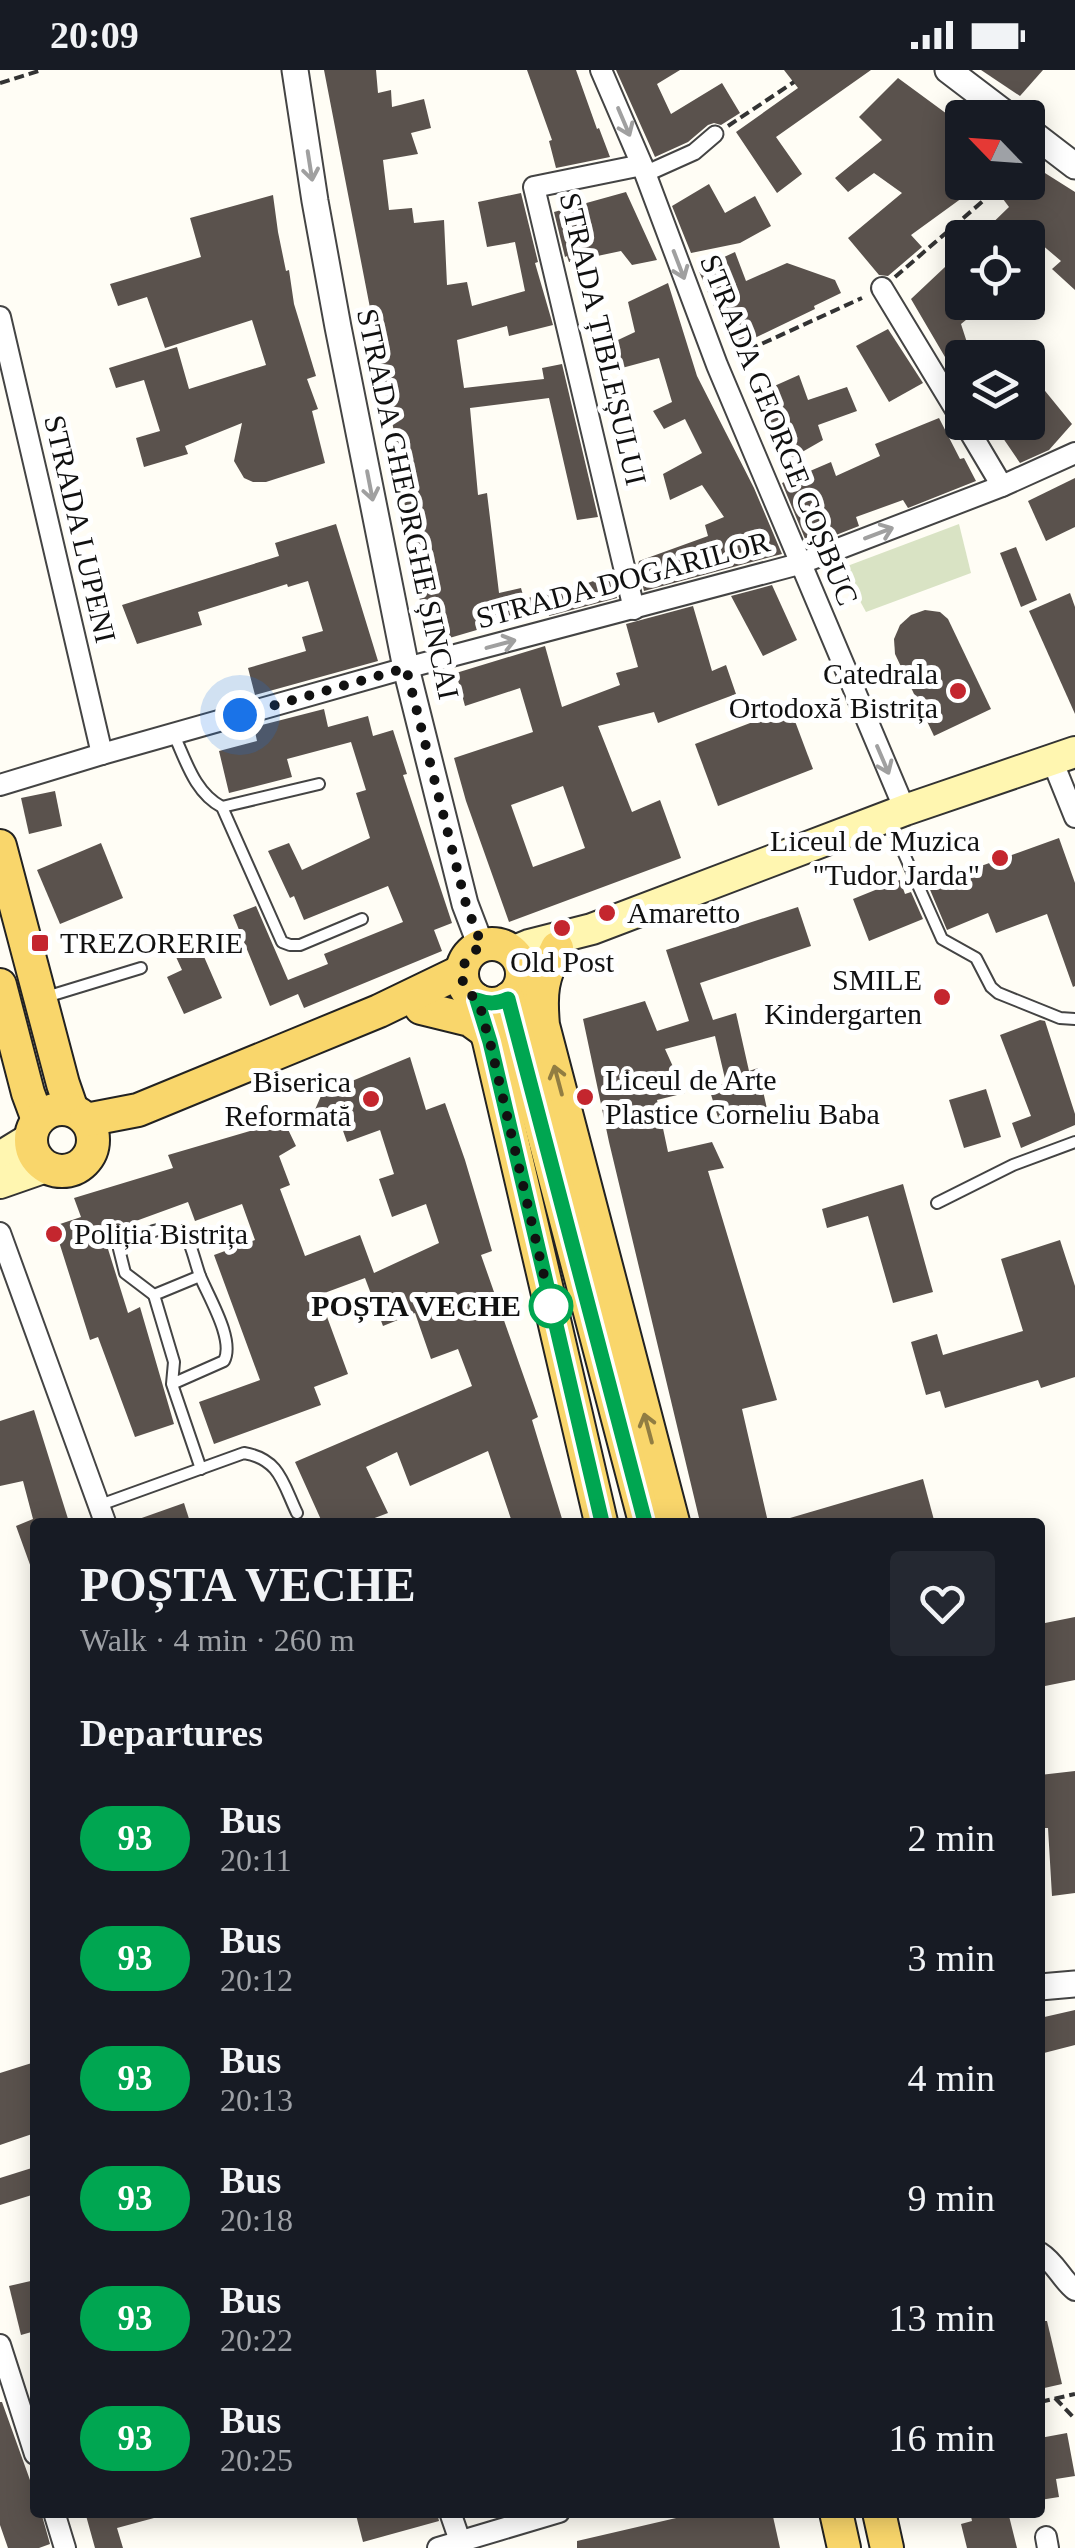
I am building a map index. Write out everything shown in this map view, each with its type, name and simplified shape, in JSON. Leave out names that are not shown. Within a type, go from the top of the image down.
[{"type":"main road","points":[[21,1153],[54,1110],[84,1123],[138,1110],[379,1011],[490,983],[566,942],[896,814],[1063,756]]},
{"type":"main road","points":[[0,846],[62,1084],[84,1123],[92,1147],[82,1164],[65,1171],[21,1153]]},
{"type":"main road","points":[[566,942],[545,972],[540,994],[544,1025],[672,1518]]},
{"type":"main road","points":[[379,1011],[421,1008],[470,1020],[490,983]]},
{"type":"main road","points":[[490,983],[490,1042],[601,1518]]},
{"type":"main road","points":[[490,983],[644,1518]]},
{"type":"main road","points":[[0,985],[28,1093],[21,1153]]},
{"type":"main road","points":[[0,1064],[21,1153]]},
{"type":"main road","points":[[837,2518],[844,2548]]},
{"type":"main road","points":[[881,2518],[887,2548]]},
{"type":"street","name":"STRADA GHEORGHE ȘINCAI","points":[[295,70],[325,255],[406,668],[490,983]]},
{"type":"street","name":"STRADA GEORGE COȘBUC","points":[[601,70],[644,170],[716,365],[896,814]]},
{"type":"street","points":[[948,70],[987,100]]},
{"type":"street","points":[[644,170],[694,152],[715,134]]},
{"type":"street","points":[[1045,143],[1075,166]]},
{"type":"street","name":"STRADA ȚIBLEȘULUI","points":[[634,609],[534,187],[644,170]]},
{"type":"street","points":[[882,288],[945,392]]},
{"type":"street","name":"STRADA LUPENI","points":[[0,317],[102,754]]},
{"type":"street","points":[[974,440],[1002,486]]},
{"type":"street","name":"STRADA DOGARILOR","points":[[0,786],[406,668],[799,564],[1075,454]]},
{"type":"street","points":[[1063,756],[1075,817]]},
{"type":"street","points":[[0,1232],[102,1514]]},
{"type":"street","points":[[1045,1987],[1075,1984]]},
{"type":"street","points":[[1045,2257],[1075,2290]]},
{"type":"street","points":[[0,2345],[30,2438]]},
{"type":"street","points":[[56,2518],[65,2548]]},
{"type":"street","points":[[452,2518],[460,2541]]},
{"type":"street","points":[[438,2548],[539,2518]]},
{"type":"lane","points":[[173,734],[205,796],[222,808],[282,942],[300,946],[362,919]]},
{"type":"lane","points":[[222,808],[319,784]]},
{"type":"lane","points":[[896,814],[942,939],[976,958],[998,992],[1060,1018],[1075,1019]]},
{"type":"lane","points":[[40,999],[141,968]]},
{"type":"lane","points":[[937,1203],[1013,1166],[1075,1142]]},
{"type":"lane","points":[[172,1384],[224,1361],[228,1341],[186,1236],[165,1226],[126,1241],[119,1249],[125,1273],[154,1294],[174,1362],[172,1384],[200,1469]]},
{"type":"lane","points":[[154,1294],[200,1276]]},
{"type":"lane","points":[[102,1514],[244,1453],[260,1456],[274,1465],[297,1513]]},
{"type":"path","points":[[0,82],[42,70]]},
{"type":"path","points":[[715,134],[794,82]]},
{"type":"path","points":[[1045,2401],[1075,2394]]},
{"type":"path","points":[[1054,2398],[1075,2419]]},
{"type":"green space","points":[[959,524],[971,573],[866,612],[842,568]]},
{"type":"building","points":[[324,70],[376,70],[378,93],[391,90],[392,107],[424,99],[431,128],[411,133],[418,154],[383,160],[389,210],[412,208],[414,223],[444,220],[447,285],[467,282],[472,306],[525,291],[515,242],[487,247],[478,202],[521,193],[553,325],[509,336],[507,326],[457,340],[464,388],[544,379],[542,368],[562,364],[598,517],[577,520],[549,398],[470,408],[478,495],[487,493],[499,593],[521,588],[524,599],[612,574],[617,598],[549,616],[548,609],[429,644],[394,432]]},
{"type":"building","points":[[527,70],[576,70],[610,157],[556,168],[549,141],[552,140]]},
{"type":"building","points":[[616,70],[680,70],[657,84],[671,114],[722,83],[740,113],[721,125],[708,125],[688,142],[655,157]]},
{"type":"building","points":[[784,70],[871,70],[776,137],[802,174],[777,193],[736,132],[798,88]]},
{"type":"building","points":[[981,70],[1043,70],[1020,96]]},
{"type":"building","points":[[898,78],[945,113],[945,200],[959,200],[911,235],[922,247],[888,276],[879,275],[848,238],[902,193],[874,173],[848,192],[835,178],[882,140],[859,117]]},
{"type":"building","points":[[1045,173],[1075,192],[1075,290],[1052,269],[1061,261],[1045,247],[1045,220],[996,220],[1009,207],[1004,200],[1045,200]]},
{"type":"building","points":[[709,184],[725,213],[755,196],[771,226],[740,243],[691,253],[672,206]]},
{"type":"building","points":[[626,192],[657,260],[632,265],[621,251],[569,262],[554,212]]},
{"type":"building","points":[[273,195],[286,271],[289,270],[294,304],[316,376],[307,379],[318,409],[312,411],[325,463],[266,482],[244,478],[234,461],[242,423],[185,446],[188,454],[144,467],[136,438],[160,431],[144,380],[116,388],[109,368],[177,347],[189,389],[266,365],[252,320],[165,348],[147,297],[118,306],[110,284],[201,257],[190,218]]},
{"type":"building","points":[[735,252],[746,281],[787,263],[835,280],[841,293],[732,349],[698,269]]},
{"type":"building","points":[[945,267],[945,320],[966,320],[961,324],[966,340],[945,340],[945,357],[911,299]]},
{"type":"building","points":[[668,283],[697,376],[754,488],[782,554],[644,591],[639,561],[708,536],[705,525],[724,517],[702,485],[670,500],[663,474],[702,453],[685,419],[664,429],[653,411],[672,402],[659,358],[607,372],[601,348],[635,332],[628,302]]},
{"type":"building","points":[[888,329],[923,383],[889,402],[856,346]]},
{"type":"building","points":[[799,375],[808,400],[847,387],[857,411],[818,425],[823,440],[783,463],[754,395]]},
{"type":"building","points":[[1045,391],[1072,424],[1049,450],[1020,463],[1004,440],[1045,440]]},
{"type":"building","points":[[939,418],[945,440],[950,440],[960,459],[964,458],[976,481],[908,508],[903,500],[856,517],[859,526],[808,546],[782,483],[831,462],[836,476],[880,456],[875,444]]},
{"type":"building","points":[[1075,478],[1075,527],[1046,541],[1028,501]]},
{"type":"building","points":[[336,524],[378,661],[255,695],[248,668],[306,651],[302,637],[323,631],[308,581],[198,612],[202,625],[137,644],[122,605],[279,556],[275,543]]},
{"type":"building","points":[[1016,547],[1037,600],[1021,607],[1000,553]]},
{"type":"building","points":[[772,585],[797,640],[763,656],[731,596]]},
{"type":"building","points":[[1070,593],[1075,607],[1075,714],[1029,611]]},
{"type":"building","points":[[693,606],[712,671],[726,665],[736,694],[658,723],[654,712],[598,726],[632,812],[660,800],[681,858],[509,922],[454,758],[533,732],[520,688],[465,706],[456,673],[545,646],[562,707],[620,685],[616,673],[638,667],[626,624]],"holes":[[[563,786],[585,848],[533,867],[511,805]]]},
{"type":"building","points":[[925,610],[940,612],[948,619],[991,709],[934,736],[895,654],[894,639],[900,625]]},
{"type":"building","points":[[790,708],[813,769],[718,806],[695,744]]},
{"type":"building","points":[[324,709],[328,727],[368,716],[373,736],[393,730],[407,774],[403,775],[452,923],[434,930],[442,951],[304,1008],[298,994],[270,1006],[233,915],[256,906],[288,980],[328,964],[324,954],[403,922],[388,886],[304,920],[268,851],[289,843],[302,870],[370,838],[356,793],[366,790],[351,742],[287,759],[292,777],[229,793],[219,751],[257,741],[254,727]]},
{"type":"building","points":[[55,791],[62,826],[29,834],[21,798]]},
{"type":"building","name":"Liceul de Muzica \"Tudor Jarda\"","points":[[1059,838],[1075,883],[1073,987],[1047,914],[996,933],[988,913],[947,930],[928,885]]},
{"type":"building","points":[[101,843],[123,898],[60,924],[37,870]]},
{"type":"building","points":[[900,880],[905,894],[911,892],[923,919],[869,941],[853,899]]},
{"type":"building","points":[[798,907],[811,946],[700,983],[713,1020],[736,1013],[749,1071],[758,1068],[767,1109],[720,1124],[709,1088],[726,1083],[715,1036],[665,1049],[685,1093],[657,1100],[668,1152],[712,1142],[724,1168],[708,1171],[777,1400],[742,1409],[767,1518],[699,1518],[583,1019],[645,1001],[657,1031],[689,1021],[666,950]]},
{"type":"building","points":[[195,936],[222,998],[184,1014],[167,977],[182,970],[171,946]]},
{"type":"building","points":[[1045,1021],[1075,1114],[1075,1125],[1021,1148],[1012,1123],[1031,1116],[1000,1035]]},
{"type":"building","points":[[410,1057],[426,1110],[445,1103],[492,1251],[481,1255],[538,1417],[532,1420],[562,1518],[511,1518],[488,1451],[410,1486],[397,1452],[366,1467],[388,1513],[375,1518],[320,1518],[295,1462],[472,1386],[458,1349],[431,1359],[415,1313],[383,1326],[365,1278],[319,1295],[348,1374],[314,1387],[321,1405],[214,1444],[199,1402],[260,1380],[214,1255],[255,1240],[242,1204],[195,1221],[188,1202],[103,1233],[128,1313],[140,1307],[174,1424],[135,1437],[98,1337],[90,1340],[54,1226],[81,1217],[74,1198],[173,1168],[168,1155],[284,1121],[296,1146],[279,1156],[290,1185],[280,1189],[305,1256],[360,1235],[374,1273],[439,1243],[426,1204],[392,1217],[379,1179],[394,1174],[380,1130],[347,1142],[342,1128],[324,1127],[314,1112],[321,1096]]},
{"type":"building","points":[[986,1089],[1001,1137],[964,1148],[949,1100]]},
{"type":"building","points":[[903,1184],[933,1292],[893,1303],[868,1216],[827,1228],[822,1209]]},
{"type":"building","points":[[1060,1240],[1075,1286],[1075,1377],[1041,1388],[1038,1380],[945,1408],[940,1391],[926,1395],[911,1342],[937,1334],[943,1355],[1023,1331],[1001,1259]]},
{"type":"building","points":[[34,1410],[68,1518],[33,1518],[23,1481],[0,1486],[0,1421]]},
{"type":"building","points":[[923,1479],[933,1518],[790,1518]]},
{"type":"building","points":[[184,1503],[189,1518],[142,1518]]},
{"type":"building","points":[[30,1520],[30,1565],[16,1526]]},
{"type":"building","points":[[1075,1617],[1075,1680],[1045,1686],[1045,1623]]},
{"type":"building","points":[[1075,1771],[1075,1893],[1052,1896],[1045,1828],[1045,1774]]},
{"type":"building","points":[[1075,2010],[1075,2045],[1045,2053],[1045,2017]]},
{"type":"building","points":[[30,2064],[30,2135],[0,2145],[0,2073]]},
{"type":"building","points":[[30,2169],[30,2196],[0,2205],[0,2178]]},
{"type":"building","points":[[30,2281],[30,2332],[21,2335],[9,2286]]},
{"type":"building","points":[[1045,2321],[1047,2321],[1062,2384],[1045,2388]]},
{"type":"building","points":[[2,2402],[30,2480],[30,2518],[43,2518],[50,2544],[8,2548],[0,2525]]},
{"type":"building","points":[[1067,2433],[1075,2476],[1056,2479],[1059,2497],[1045,2499],[1045,2437]]},
{"type":"building","points":[[87,2518],[154,2518],[117,2528],[123,2548],[95,2548]]},
{"type":"building","points":[[357,2518],[438,2518],[439,2521],[363,2542]]},
{"type":"building","points":[[676,2518],[773,2518],[780,2548],[577,2548],[577,2541]]},
{"type":"building","points":[[971,2518],[1010,2518],[1017,2548],[967,2548],[961,2524]]},
{"type":"bus line","name":"93","points":[[601,1518],[477,1000],[487,1004],[508,999],[644,1518]]},
{"type":"place","name":"Catedrala Ortodoxă Bistrița","points":[[958,691]]},
{"type":"place","name":"Liceul de Muzica \"Tudor Jarda\"","points":[[1000,858]]},
{"type":"place","name":"Amaretto","points":[[607,913]]},
{"type":"place","name":"Old Post","points":[[562,928]]},
{"type":"place","name":"TREZORERIE","points":[[40,943]]},
{"type":"place","name":"SMILE Kindergarten","points":[[942,997]]},
{"type":"place","name":"Liceul de Arte Plastice Corneliu Baba","points":[[585,1097]]},
{"type":"place","name":"Biserica Reformată","points":[[371,1099]]},
{"type":"place","name":"Poliția Bistrița","points":[[54,1234]]},
{"type":"place","name":"POȘTA VECHE","points":[[551,1306]]},
{"type":"route","points":[[240,715],[406,668],[466,904],[482,946],[465,960],[462,980],[477,1000],[490,1042],[551,1306]]}]
